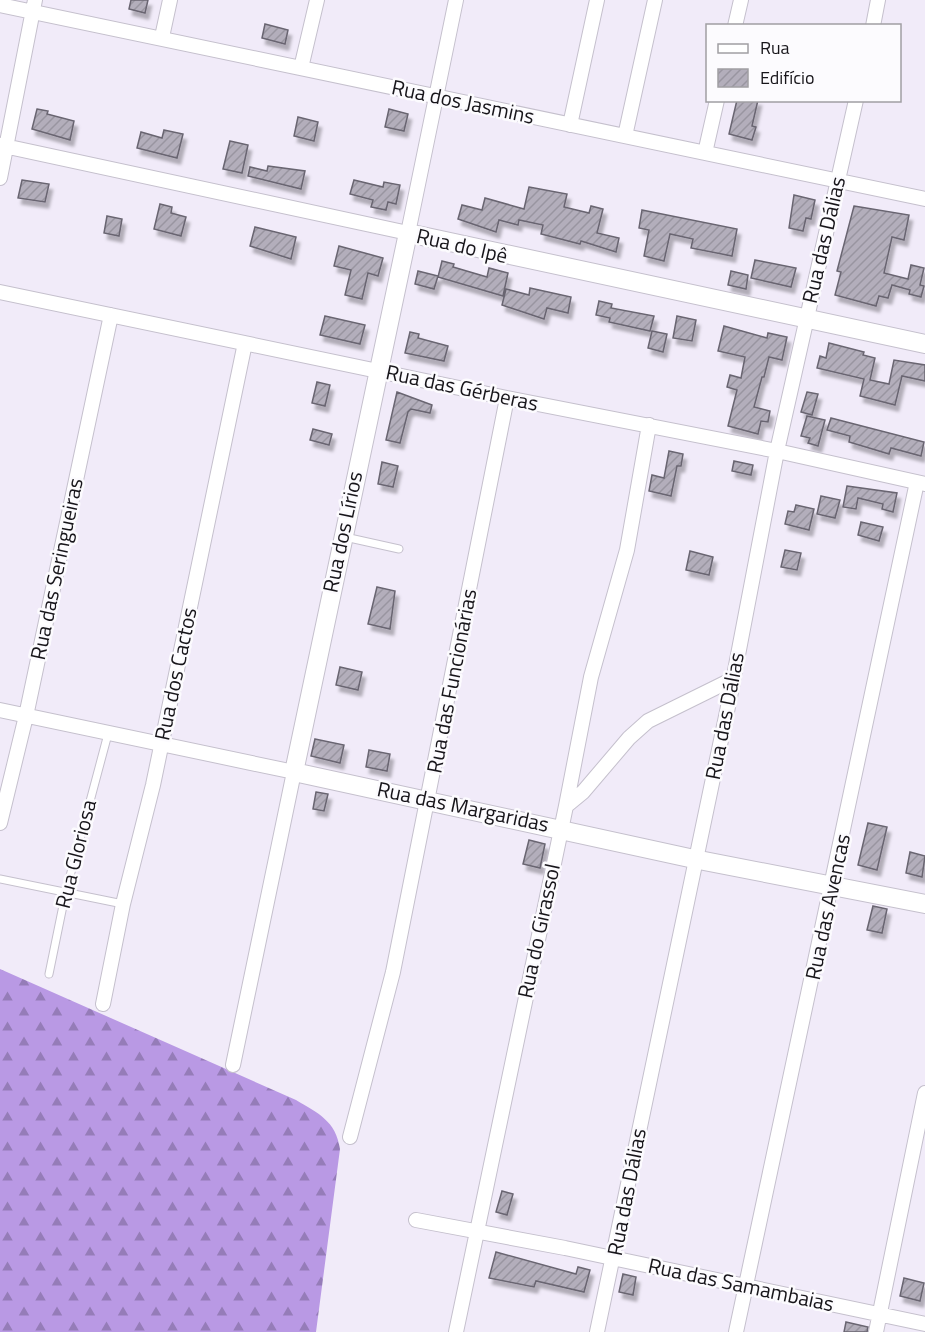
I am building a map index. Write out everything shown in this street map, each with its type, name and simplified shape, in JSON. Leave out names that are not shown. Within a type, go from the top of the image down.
[{"type":"street","points":[[162,37],[170,0]]},
{"type":"street","points":[[301,68],[317,0]]},
{"type":"street","name":"Rua dos Lírios","points":[[233,1065],[376,371],[408,233],[456,0]]},
{"type":"street","points":[[570,124],[597,0]]},
{"type":"street","points":[[625,136],[655,0]]},
{"type":"street","points":[[735,24],[741,0]]},
{"type":"street","points":[[873,24],[878,0]]},
{"type":"street","name":"Rua dos Jasmins","points":[[0,5],[34,6],[301,68],[925,200]]},
{"type":"street","points":[[0,178],[4,146],[34,6]]},
{"type":"street","points":[[705,153],[717,102]]},
{"type":"street","name":"Rua das Dálias","points":[[597,1332],[733,679],[777,451],[805,318],[856,102]]},
{"type":"street","name":"Rua do Ipê","points":[[4,146],[925,344]]},
{"type":"street","name":"Rua das Gérberas","points":[[0,292],[507,398],[777,451],[921,483]]},
{"type":"street","name":"Rua das Seringueiras","points":[[0,823],[26,716],[111,315]]},
{"type":"street","name":"Rua dos Cactos","points":[[103,1004],[123,904],[161,745],[245,343]]},
{"type":"street","name":"Rua das Funcionárias","points":[[350,1137],[393,972],[507,398]]},
{"type":"street","name":"Rua do Girassol","points":[[456,1332],[566,806],[574,753],[591,677],[627,550],[649,425]]},
{"type":"street","name":"Rua das Avencas","points":[[736,1332],[921,483]]},
{"type":"street","points":[[566,806],[591,784],[629,738],[648,721],[733,679]]},
{"type":"street","name":"Rua das Margaridas","points":[[0,710],[108,735],[428,800],[832,888],[925,904]]},
{"type":"street","points":[[876,1332],[925,1093]]},
{"type":"street","name":"Rua das Samambaias","points":[[416,1220],[614,1258],[925,1324]]},
{"type":"lane","points":[[342,537],[399,549]]},
{"type":"lane","name":"Rua Gloriosa","points":[[49,974],[66,891],[108,735]]},
{"type":"lane","points":[[0,879],[123,904]]},
{"type":"green space","points":[[0,969],[296,1100],[325,1119],[335,1131],[340,1149],[316,1332],[0,1332]]},
{"type":"building","points":[[131,0],[148,0],[145,13],[129,9]]},
{"type":"building","points":[[265,24],[288,30],[285,44],[262,38]]},
{"type":"building","points":[[737,102],[758,102],[752,126],[756,127],[752,140],[729,134]]},
{"type":"building","points":[[37,109],[74,121],[70,140],[32,129]]},
{"type":"building","points":[[389,109],[408,114],[404,131],[385,127]]},
{"type":"building","points":[[298,117],[318,122],[314,141],[294,136]]},
{"type":"building","points":[[164,130],[183,134],[177,158],[137,148],[141,132],[162,138]]},
{"type":"building","points":[[230,141],[248,145],[242,173],[223,169]]},
{"type":"building","points":[[268,166],[305,171],[301,189],[248,176],[250,167],[267,171]]},
{"type":"building","points":[[22,180],[49,184],[45,202],[18,198]]},
{"type":"building","points":[[354,180],[383,187],[384,182],[400,185],[396,204],[388,202],[386,210],[371,207],[373,200],[350,194]]},
{"type":"building","points":[[529,187],[567,194],[564,207],[589,213],[591,206],[603,209],[597,233],[619,238],[616,252],[581,241],[580,244],[541,234],[543,225],[519,220],[518,225],[499,220],[496,232],[458,219],[462,205],[482,210],[485,198],[524,209]]},
{"type":"building","points":[[794,195],[815,200],[811,219],[806,218],[803,231],[789,228]]},
{"type":"building","points":[[160,204],[172,207],[171,213],[186,217],[181,236],[154,229]]},
{"type":"building","points":[[854,206],[909,215],[904,240],[892,237],[884,273],[908,279],[911,265],[924,268],[920,285],[924,286],[921,297],[909,294],[910,290],[892,285],[888,298],[879,296],[876,306],[835,295],[841,272],[837,271]]},
{"type":"building","points":[[642,210],[737,229],[732,256],[691,248],[693,239],[670,234],[664,261],[644,256],[649,230],[639,228]]},
{"type":"building","points":[[107,216],[122,219],[119,236],[104,233]]},
{"type":"building","points":[[255,227],[296,237],[291,259],[250,246]]},
{"type":"building","points":[[339,246],[383,258],[378,276],[368,273],[362,299],[345,295],[351,270],[334,266]]},
{"type":"building","points":[[755,260],[796,268],[791,287],[751,278]]},
{"type":"building","points":[[442,261],[454,264],[453,267],[487,277],[489,268],[508,273],[503,296],[438,277]]},
{"type":"building","points":[[418,271],[438,276],[434,289],[415,284]]},
{"type":"building","points":[[731,271],[748,275],[746,289],[728,285]]},
{"type":"building","points":[[530,288],[571,297],[568,313],[547,308],[544,319],[502,305],[506,289],[529,295]]},
{"type":"building","points":[[599,301],[612,304],[611,308],[654,316],[650,331],[609,322],[610,318],[596,315]]},
{"type":"building","points":[[325,316],[365,325],[360,344],[320,335]]},
{"type":"building","points":[[677,316],[696,320],[692,341],[673,338]]},
{"type":"building","points":[[724,326],[767,338],[768,333],[787,337],[782,360],[769,357],[764,377],[762,377],[754,407],[770,411],[768,422],[761,421],[758,434],[728,426],[737,390],[727,387],[730,375],[741,378],[745,357],[718,351]]},
{"type":"building","points":[[652,331],[667,334],[663,352],[648,348]]},
{"type":"building","points":[[410,332],[419,334],[418,338],[448,346],[444,361],[405,353]]},
{"type":"building","points":[[829,343],[864,352],[863,355],[875,358],[870,380],[889,384],[894,360],[925,365],[925,381],[902,376],[895,405],[860,396],[864,379],[817,368],[820,356],[826,358]]},
{"type":"building","points":[[317,382],[330,385],[325,406],[312,403]]},
{"type":"building","points":[[397,392],[432,405],[430,413],[411,409],[408,412],[400,443],[386,440]]},
{"type":"building","points":[[807,392],[818,394],[812,415],[801,412]]},
{"type":"building","points":[[807,416],[825,420],[818,446],[808,443],[810,438],[801,436]]},
{"type":"building","points":[[831,418],[924,442],[921,456],[891,448],[889,454],[849,442],[850,436],[827,430]]},
{"type":"building","points":[[313,429],[332,434],[329,445],[310,440]]},
{"type":"building","points":[[669,451],[683,454],[681,466],[677,466],[671,496],[649,491],[652,475],[664,478]]},
{"type":"building","points":[[734,461],[753,465],[751,475],[732,471]]},
{"type":"building","points":[[382,462],[398,466],[393,487],[378,484]]},
{"type":"building","points":[[847,486],[897,493],[893,512],[882,509],[883,504],[858,498],[856,509],[843,507]]},
{"type":"building","points":[[821,496],[840,500],[835,518],[817,514]]},
{"type":"building","points":[[796,505],[814,509],[809,530],[785,524],[788,511],[794,512]]},
{"type":"building","points":[[861,522],[883,527],[879,541],[858,535]]},
{"type":"building","points":[[785,550],[801,553],[797,570],[781,567]]},
{"type":"building","points":[[690,551],[713,557],[709,575],[686,570]]},
{"type":"building","points":[[377,587],[395,591],[390,629],[368,624]]},
{"type":"building","points":[[340,667],[362,672],[358,690],[336,685]]},
{"type":"building","points":[[315,739],[344,745],[340,763],[311,756]]},
{"type":"building","points":[[369,750],[390,754],[387,771],[366,767]]},
{"type":"building","points":[[316,792],[328,794],[324,811],[313,809]]},
{"type":"building","points":[[868,823],[887,827],[877,870],[858,865]]},
{"type":"building","points":[[529,840],[545,844],[540,868],[523,864]]},
{"type":"building","points":[[910,852],[925,856],[922,877],[906,873]]},
{"type":"building","points":[[873,906],[887,909],[882,933],[867,930]]},
{"type":"building","points":[[502,1191],[513,1194],[507,1215],[496,1212]]},
{"type":"building","points":[[496,1252],[576,1274],[578,1267],[590,1270],[584,1292],[536,1281],[534,1287],[489,1278]]},
{"type":"building","points":[[623,1274],[636,1277],[633,1295],[619,1292]]},
{"type":"building","points":[[904,1278],[924,1283],[920,1301],[900,1296]]},
{"type":"building","points":[[846,1322],[868,1327],[867,1332],[844,1332]]}]
